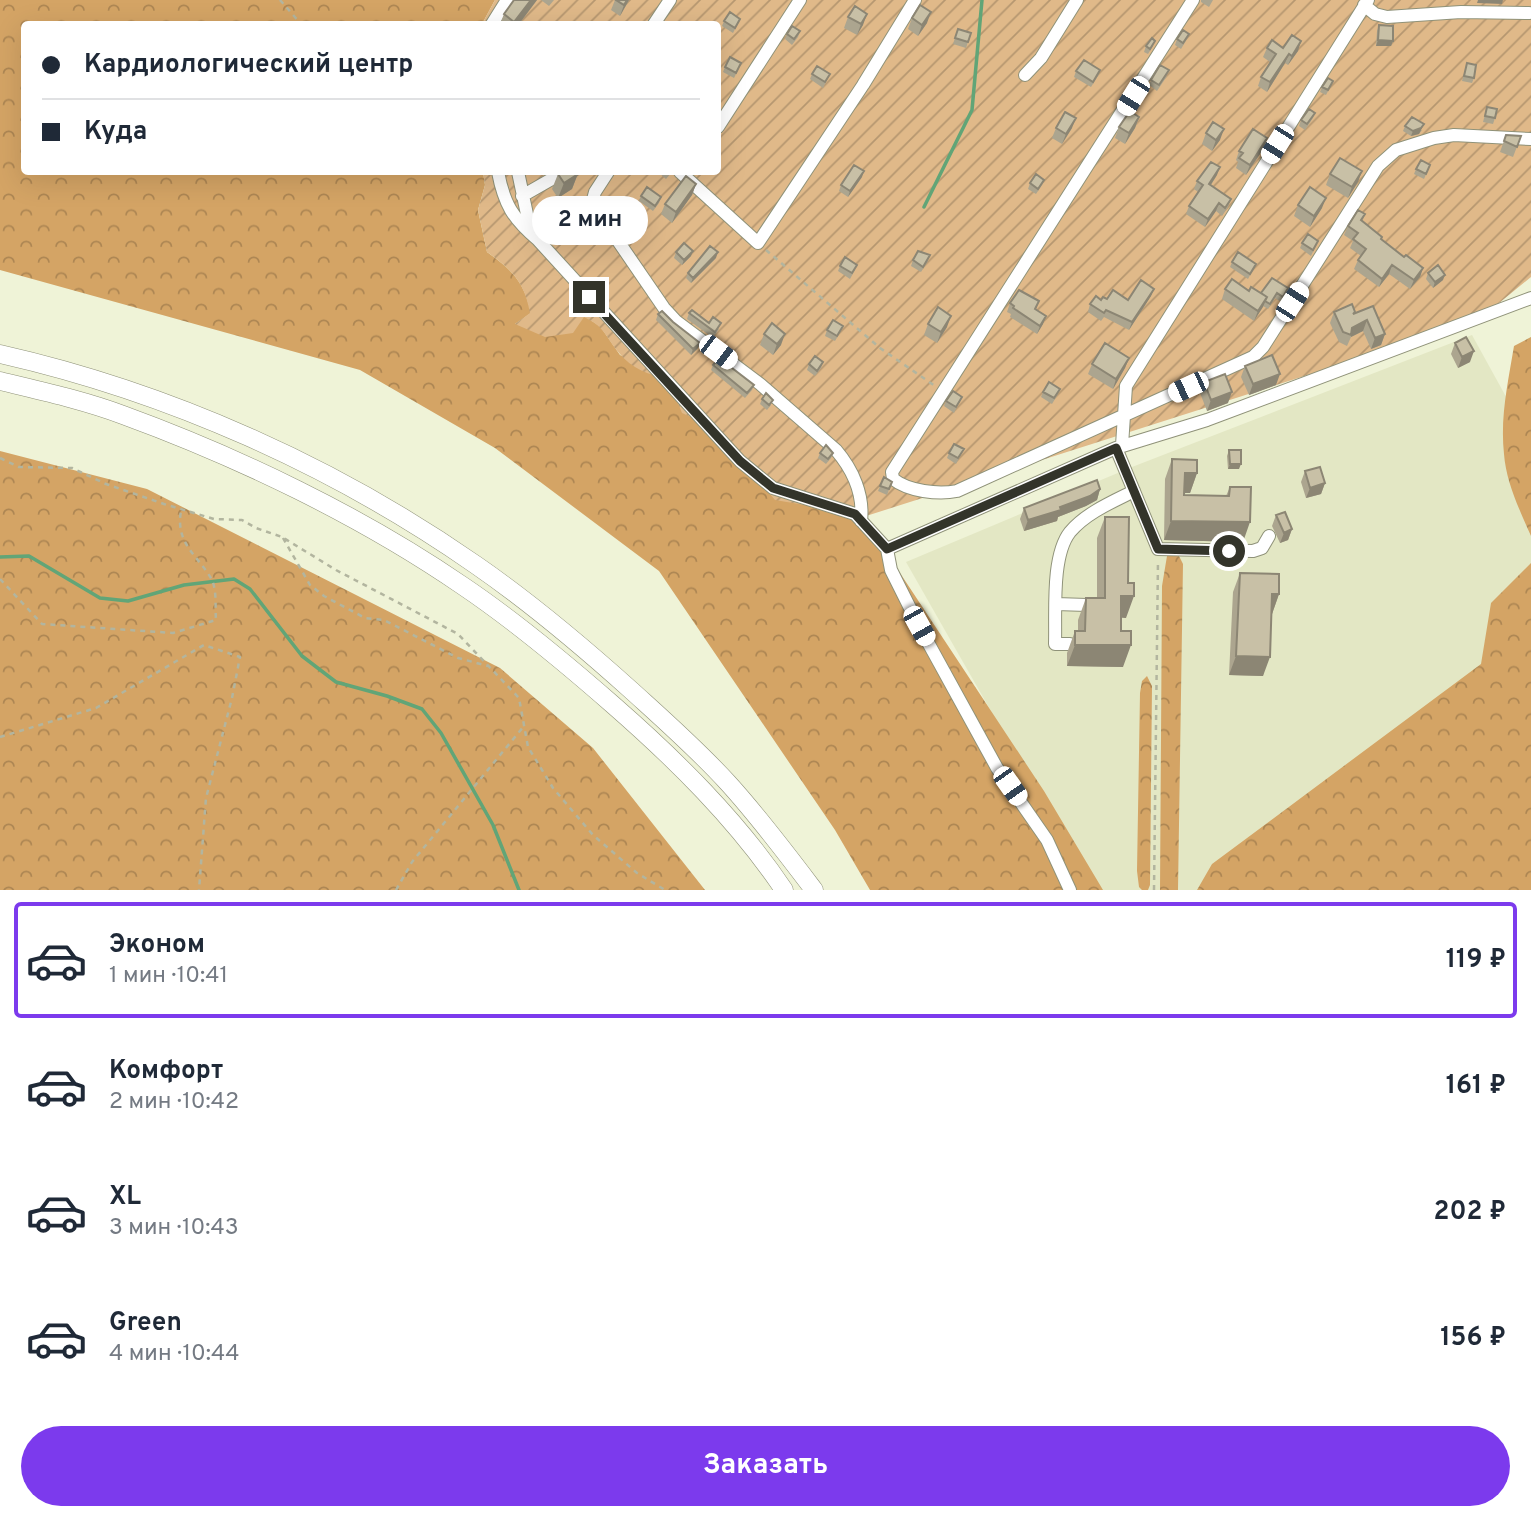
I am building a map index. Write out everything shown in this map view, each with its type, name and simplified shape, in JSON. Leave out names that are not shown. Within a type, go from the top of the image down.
[{"type":"highway","points":[[0,354],[105,381],[163,401],[315,470],[445,544],[528,603],[603,664],[675,730],[727,782],[772,833],[814,890]]},
{"type":"highway","points":[[0,381],[121,414],[241,463],[382,537],[463,586],[514,623],[634,723],[716,805],[749,842],[785,890]]},
{"type":"lane","points":[[494,21],[507,0]]},
{"type":"lane","points":[[656,21],[670,0]]},
{"type":"lane","points":[[721,122],[800,0]]},
{"type":"lane","points":[[684,175],[758,243],[863,85],[915,0]]},
{"type":"lane","points":[[1025,75],[1041,58],[1077,0]]},
{"type":"lane","points":[[1193,0],[892,472],[893,479],[900,484],[933,492],[957,491],[1253,357],[1263,347],[1378,166],[1396,150],[1434,138],[1454,135],[1531,139]]},
{"type":"lane","points":[[1269,536],[1262,548],[1253,551],[1158,549],[1119,446],[1126,386],[1366,3],[1376,14],[1394,18],[1461,12],[1529,13]]},
{"type":"lane","points":[[499,175],[508,208],[518,224],[538,240],[740,461],[773,488],[855,514],[887,549],[891,570],[919,626],[997,768],[1047,841],[1070,890]]},
{"type":"lane","points":[[518,175],[528,219],[538,240]]},
{"type":"lane","points":[[522,196],[559,175]]},
{"type":"lane","points":[[606,175],[595,192],[593,202],[664,308],[676,321],[760,384],[836,450],[858,488],[863,503],[861,521]]},
{"type":"lane","points":[[887,549],[1119,446],[1219,416],[1531,298]]},
{"type":"lane","points":[[1070,644],[1055,644],[1059,556],[1065,539],[1071,530],[1101,508],[1134,491]]},
{"type":"lane","points":[[1056,604],[1087,605]]},
{"type":"path","points":[[280,0],[298,21]]},
{"type":"path","points":[[758,243],[880,348],[944,391]]},
{"type":"path","points":[[0,458],[19,467],[72,468],[106,484],[181,509],[214,519],[242,520],[282,537],[336,570],[458,634],[519,698],[528,747],[547,777],[593,835],[637,873],[665,890]]},
{"type":"path","points":[[0,579],[42,624],[173,633],[216,620],[214,583],[182,538],[179,520],[181,509]]},
{"type":"path","points":[[282,537],[310,585],[324,596],[365,618],[384,620],[458,658],[488,666]]},
{"type":"path","points":[[1154,890],[1158,549]]},
{"type":"path","points":[[0,737],[96,708],[204,645],[240,657],[232,698],[205,798],[199,890]]},
{"type":"path","points":[[396,890],[412,862],[524,726]]},
{"type":"shaded area","points":[[495,0],[1531,0],[1531,277],[1477,321],[863,517],[775,500],[734,451],[714,442],[702,422],[682,413],[668,378],[648,373],[629,363],[601,328],[591,321],[584,317],[573,333],[545,337],[515,324],[530,313],[524,292],[516,277],[487,252],[478,210],[485,185],[483,175],[721,175],[721,21],[484,21]]},
{"type":"shaded area","points":[[1472,335],[1531,442],[1531,660],[1249,890],[1093,890],[906,562],[1132,467]]},
{"type":"green space","points":[[0,0],[495,0],[484,21],[21,21],[21,175],[483,175],[485,185],[478,210],[487,252],[516,277],[525,292],[531,313],[515,324],[584,316],[600,326],[620,355],[668,378],[702,422],[734,451],[829,509],[863,517],[1044,791],[1103,890],[870,890],[835,830],[659,571],[495,448],[360,370],[0,270]]},
{"type":"green space","points":[[1531,337],[1531,536],[1508,475],[1503,427],[1514,346]]},
{"type":"green space","points":[[0,451],[147,489],[500,668],[593,748],[705,890],[0,890]]},
{"type":"green space","points":[[1167,556],[1179,556],[1183,564],[1178,890],[1160,890],[1162,586]]},
{"type":"green space","points":[[1531,563],[1531,890],[1197,890],[1212,864],[1481,664],[1491,603]]},
{"type":"green space","points":[[1147,676],[1152,686],[1150,885],[1148,890],[1142,890],[1139,887],[1137,871],[1140,693],[1142,681]]},
{"type":"building","points":[[514,0],[531,0],[515,21],[504,14]]},
{"type":"building","points":[[920,5],[931,12],[922,25],[912,18]]},
{"type":"building","points":[[855,6],[867,14],[861,24],[848,17]]},
{"type":"building","points":[[730,12],[740,19],[735,28],[724,21]]},
{"type":"building","points":[[1379,25],[1393,26],[1393,41],[1378,40]]},
{"type":"building","points":[[792,26],[800,31],[794,39],[787,34]]},
{"type":"building","points":[[958,29],[971,33],[968,42],[955,38]]},
{"type":"building","points":[[1183,30],[1189,34],[1183,43],[1177,39]]},
{"type":"building","points":[[1292,35],[1301,41],[1292,56],[1289,54],[1270,82],[1261,77],[1276,54],[1267,48],[1272,40],[1283,48]]},
{"type":"building","points":[[1152,38],[1155,41],[1150,49],[1146,46]]},
{"type":"building","points":[[730,57],[741,63],[736,73],[725,67]]},
{"type":"building","points":[[1084,60],[1100,70],[1093,82],[1076,71]]},
{"type":"building","points":[[1467,63],[1476,65],[1474,78],[1464,76]]},
{"type":"building","points":[[1160,65],[1169,70],[1159,85],[1151,80]]},
{"type":"building","points":[[817,66],[830,74],[825,82],[812,74]]},
{"type":"building","points":[[1328,78],[1333,81],[1328,90],[1322,87]]},
{"type":"building","points":[[1487,107],[1497,109],[1495,118],[1485,116]]},
{"type":"building","points":[[1309,109],[1315,113],[1307,124],[1301,120]]},
{"type":"building","points":[[1130,111],[1139,117],[1129,133],[1119,127]]},
{"type":"building","points":[[1065,112],[1076,118],[1066,134],[1056,128]]},
{"type":"building","points":[[1412,117],[1424,124],[1421,128],[1413,131],[1405,126]]},
{"type":"building","points":[[1213,122],[1224,129],[1216,140],[1206,133]]},
{"type":"building","points":[[1253,129],[1267,138],[1250,165],[1239,158],[1243,153],[1239,151]]},
{"type":"building","points":[[1506,135],[1521,136],[1517,147],[1504,141]]},
{"type":"building","points":[[1340,158],[1362,171],[1352,187],[1330,174]]},
{"type":"building","points":[[1421,160],[1430,165],[1426,174],[1416,169]]},
{"type":"building","points":[[1211,162],[1220,167],[1209,184],[1231,199],[1225,208],[1219,203],[1208,219],[1189,206],[1203,185],[1197,181]]},
{"type":"building","points":[[854,165],[864,171],[850,191],[841,185]]},
{"type":"building","points":[[1036,174],[1044,180],[1038,189],[1030,183]]},
{"type":"building","points":[[559,175],[576,175],[564,183]]},
{"type":"building","points":[[686,176],[696,184],[676,212],[665,204]]},
{"type":"building","points":[[647,187],[661,197],[655,206],[641,196]]},
{"type":"building","points":[[1310,187],[1326,198],[1314,216],[1298,205]]},
{"type":"building","points":[[1358,210],[1365,214],[1361,220],[1382,237],[1381,239],[1423,268],[1414,280],[1392,265],[1382,279],[1358,260],[1366,249],[1353,239],[1358,233],[1348,226]]},
{"type":"building","points":[[1308,234],[1318,241],[1313,250],[1302,243]]},
{"type":"building","points":[[684,243],[693,251],[684,260],[676,252]]},
{"type":"building","points":[[710,246],[718,252],[693,278],[688,273]]},
{"type":"building","points":[[918,251],[930,255],[923,267],[913,260]]},
{"type":"building","points":[[1238,252],[1256,264],[1250,274],[1232,262]]},
{"type":"building","points":[[845,257],[857,265],[852,273],[840,266]]},
{"type":"building","points":[[1438,265],[1445,275],[1435,282],[1428,273]]},
{"type":"building","points":[[1272,278],[1288,288],[1283,297],[1277,293],[1270,304],[1265,301],[1267,297],[1261,293]]},
{"type":"building","points":[[1232,279],[1249,291],[1251,287],[1267,297],[1258,311],[1225,289]]},
{"type":"building","points":[[1141,280],[1154,289],[1132,322],[1106,310],[1104,313],[1090,304],[1096,296],[1101,300],[1103,297],[1107,299],[1113,290],[1128,300]]},
{"type":"building","points":[[1019,290],[1039,301],[1035,309],[1046,316],[1040,326],[1013,308],[1010,303]]},
{"type":"building","points":[[1352,304],[1355,312],[1353,314],[1373,306],[1385,334],[1375,338],[1367,320],[1352,328],[1351,335],[1343,332],[1334,312]]},
{"type":"building","points":[[938,307],[951,316],[941,332],[928,324]]},
{"type":"building","points":[[692,310],[709,323],[713,317],[721,323],[715,332],[689,313]]},
{"type":"building","points":[[662,311],[700,343],[693,349],[658,314]]},
{"type":"building","points":[[833,320],[843,326],[837,336],[827,330]]},
{"type":"building","points":[[772,323],[785,334],[777,344],[764,334]]},
{"type":"building","points":[[1466,337],[1474,351],[1462,357],[1455,343]]},
{"type":"building","points":[[1105,343],[1129,358],[1116,379],[1092,364]]},
{"type":"building","points":[[1272,355],[1280,374],[1253,384],[1245,366]]},
{"type":"building","points":[[815,356],[823,362],[817,371],[809,364]]},
{"type":"building","points":[[719,358],[754,385],[747,393],[713,365]]},
{"type":"building","points":[[1225,374],[1232,392],[1211,400],[1204,382]]},
{"type":"building","points":[[1049,382],[1060,389],[1054,398],[1043,392]]},
{"type":"building","points":[[953,391],[962,397],[956,407],[946,401]]},
{"type":"building","points":[[766,393],[773,400],[769,405],[762,399]]},
{"type":"building","points":[[954,444],[964,449],[958,458],[949,453]]},
{"type":"building","points":[[826,445],[833,453],[828,459],[820,453]]},
{"type":"building","points":[[1229,450],[1241,450],[1241,464],[1230,464]]},
{"type":"building","points":[[1172,459],[1197,460],[1197,473],[1185,473],[1184,495],[1229,496],[1230,487],[1251,487],[1250,522],[1171,521]]},
{"type":"building","points":[[1320,467],[1325,483],[1310,488],[1305,471]]},
{"type":"building","points":[[884,477],[892,482],[889,489],[880,486]]},
{"type":"building","points":[[1097,480],[1100,489],[1090,496],[1060,507],[1061,510],[1028,520],[1024,508]]},
{"type":"building","points":[[1285,512],[1292,529],[1284,533],[1276,515]]},
{"type":"building","points":[[1105,517],[1129,517],[1128,583],[1134,583],[1134,596],[1121,596],[1121,631],[1131,631],[1131,645],[1075,645],[1075,631],[1085,631],[1086,598],[1105,598]]},
{"type":"building","points":[[1240,573],[1279,574],[1279,594],[1272,594],[1270,657],[1236,656]]},
{"type":"waterway","points":[[924,207],[972,110],[982,0]]},
{"type":"waterway","points":[[0,557],[29,556],[100,598],[128,601],[184,585],[234,579],[250,589],[302,656],[336,682],[422,709],[441,733],[493,825],[519,890]]},
{"type":"route","points":[[589,297],[740,461],[773,488],[855,514],[887,549],[1116,448],[1158,549],[1229,551]]}]
